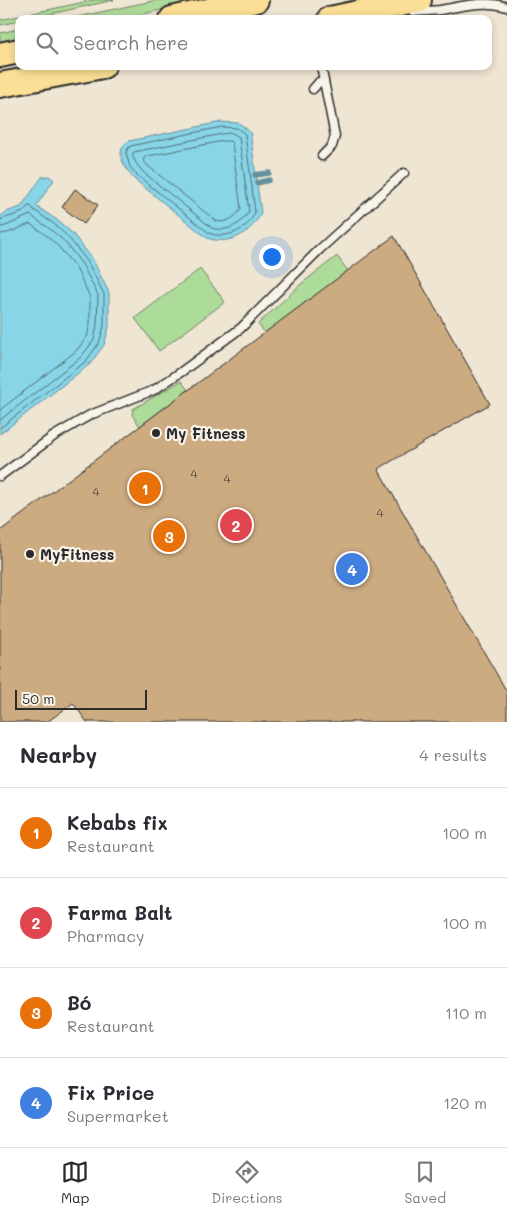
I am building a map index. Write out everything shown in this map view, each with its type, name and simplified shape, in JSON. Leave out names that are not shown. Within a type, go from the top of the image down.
[{"type":"main road","points":[[190,15],[256,0]]},
{"type":"main road","points":[[347,15],[419,0]]},
{"type":"main road","points":[[0,55],[15,52]]},
{"type":"main road","points":[[0,85],[81,70]]},
{"type":"lane","points":[[373,15],[440,10],[469,4],[492,4],[507,7]]},
{"type":"lane","points":[[322,70],[335,136],[332,146],[322,156]]},
{"type":"lane","points":[[314,89],[319,82],[324,81]]},
{"type":"lane","points":[[0,476],[54,436],[90,415],[154,390],[182,372],[241,328],[320,249],[404,173]]},
{"type":"green space","points":[[94,0],[114,0],[45,15],[24,15]]},
{"type":"green space","points":[[157,0],[205,0],[139,15],[87,15]]},
{"type":"green space","points":[[15,17],[15,22],[0,25],[0,20]]},
{"type":"green space","points":[[15,30],[15,42],[0,46],[0,33]]},
{"type":"green space","points":[[337,256],[348,271],[265,333],[258,324],[301,284]]},
{"type":"green space","points":[[200,269],[225,302],[159,351],[135,318]]},
{"type":"green space","points":[[181,381],[188,390],[140,426],[132,415],[133,409]]},
{"type":"water","points":[[221,122],[239,123],[250,132],[261,213],[245,232],[231,239],[215,240],[207,238],[134,179],[124,165],[121,150],[129,141]]},
{"type":"water","points":[[49,176],[54,180],[36,206],[72,233],[92,258],[109,293],[109,327],[104,345],[90,364],[0,434],[0,217],[6,212],[21,207],[42,177]]},
{"type":"building","points":[[75,189],[98,205],[84,224],[62,207]]},
{"type":"building","points":[[394,236],[490,404],[378,469],[507,692],[507,722],[87,722],[73,703],[47,722],[0,722],[0,531]]},
{"type":"waterway","points":[[255,175],[269,173]]},
{"type":"waterway","points":[[257,183],[269,180]]},
{"type":"place","name":"My Fitness","points":[[156,433]]},
{"type":"place","name":"Kebabs fix","points":[[145,488]]},
{"type":"place","name":"Farma Balt","points":[[236,525]]},
{"type":"place","name":"Bó","points":[[169,536]]},
{"type":"place","name":"MyFitness","points":[[30,554]]},
{"type":"place","name":"Fix Price","points":[[352,569]]}]
